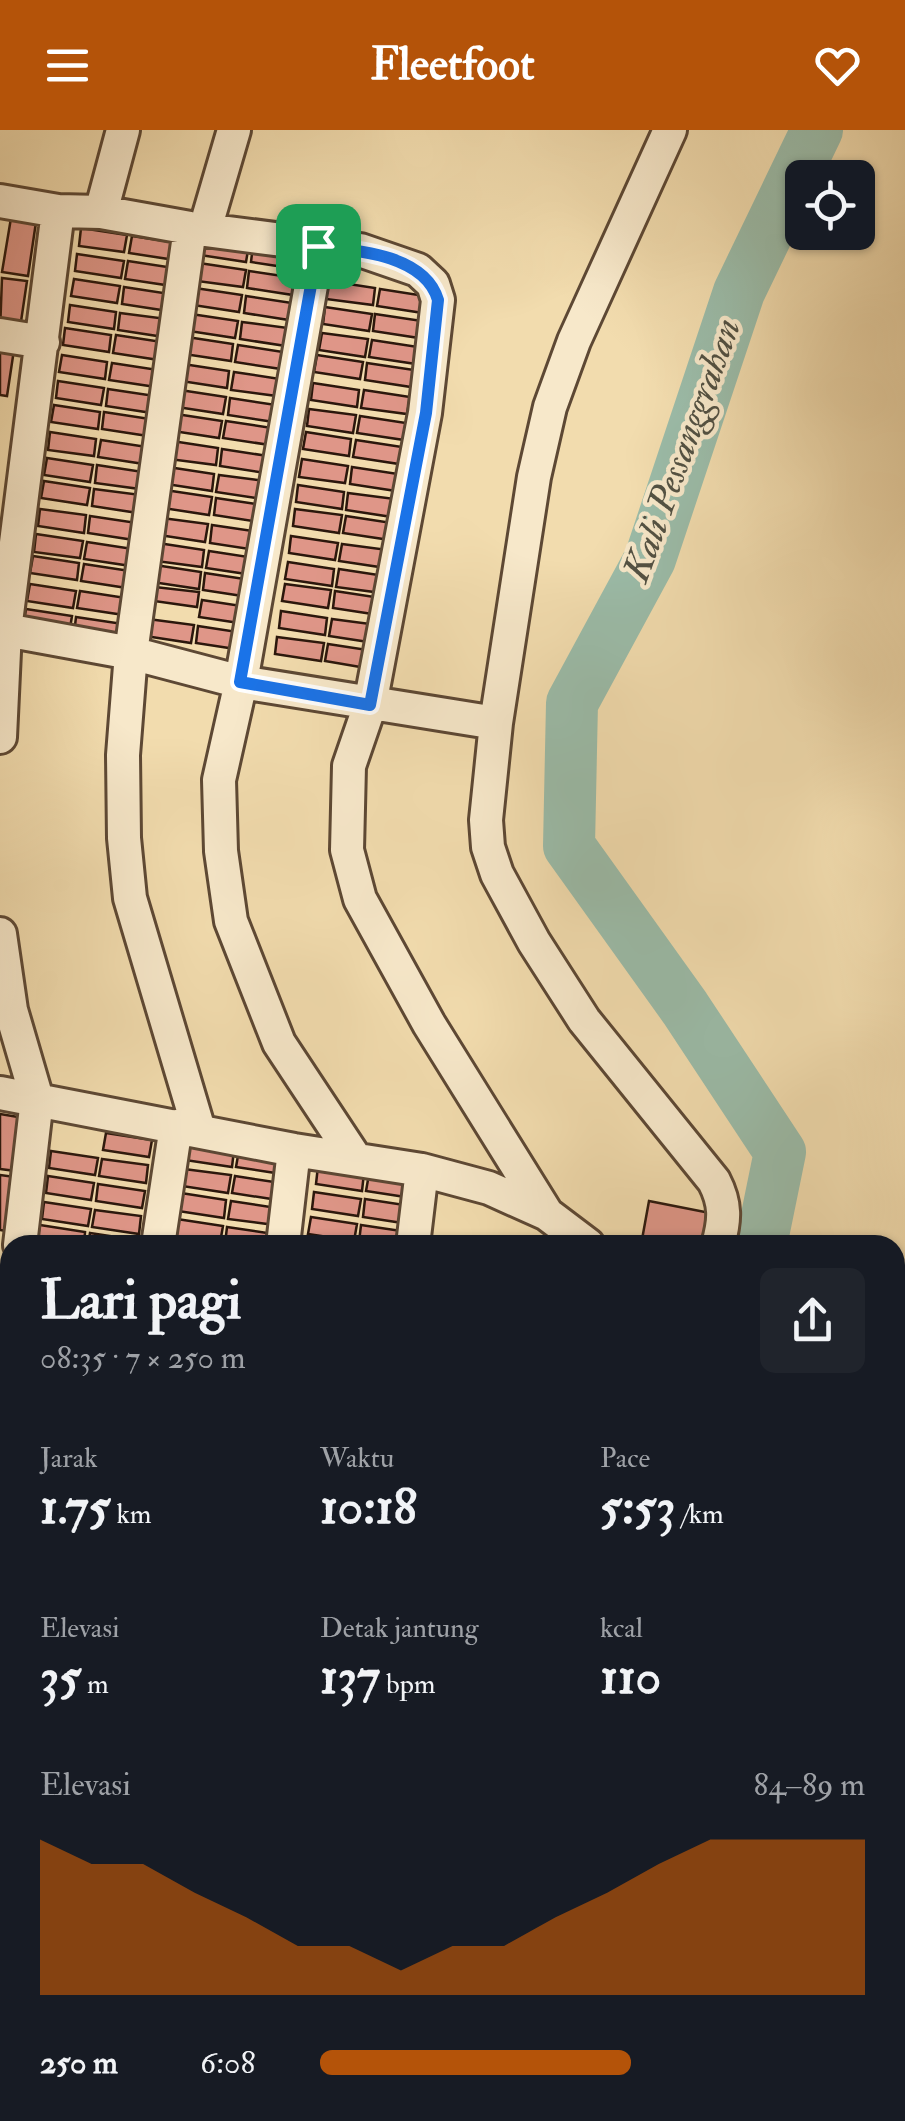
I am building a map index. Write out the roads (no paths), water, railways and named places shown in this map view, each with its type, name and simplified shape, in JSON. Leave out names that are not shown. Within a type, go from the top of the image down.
[{"type":"street","points":[[101,212],[123,130]]},
{"type":"street","points":[[160,1235],[187,1128],[130,898],[124,838],[123,755],[132,653],[198,229],[234,130]]},
{"type":"street","points":[[659,133],[550,408],[534,476],[496,723],[486,820],[488,848],[497,874],[534,942],[584,1020],[714,1181],[724,1201],[721,1235]]},
{"type":"street","points":[[0,201],[360,250],[418,270],[434,284],[438,300],[426,413],[370,705],[349,766],[347,850],[360,898],[429,1024],[547,1214]]},
{"type":"street","points":[[0,737],[2,630],[13,474],[43,342],[58,211]]},
{"type":"street","points":[[318,246],[219,780],[221,851],[231,922],[278,1043],[355,1158]]},
{"type":"street","points":[[0,336],[43,342]]},
{"type":"street","points":[[2,630],[132,653],[240,682],[496,723]]},
{"type":"street","points":[[0,934],[11,1010],[37,1099],[15,1235]]},
{"type":"street","points":[[0,1093],[294,1150],[422,1170],[490,1188],[547,1214],[575,1235]]},
{"type":"street","points":[[284,1235],[294,1150]]},
{"type":"street","points":[[414,1235],[422,1170]]},
{"type":"waterway","name":"Kali Pessanggrahan","points":[[763,1235],[780,1152],[685,1008],[569,846],[572,703],[650,559],[739,292],[817,130]]}]
